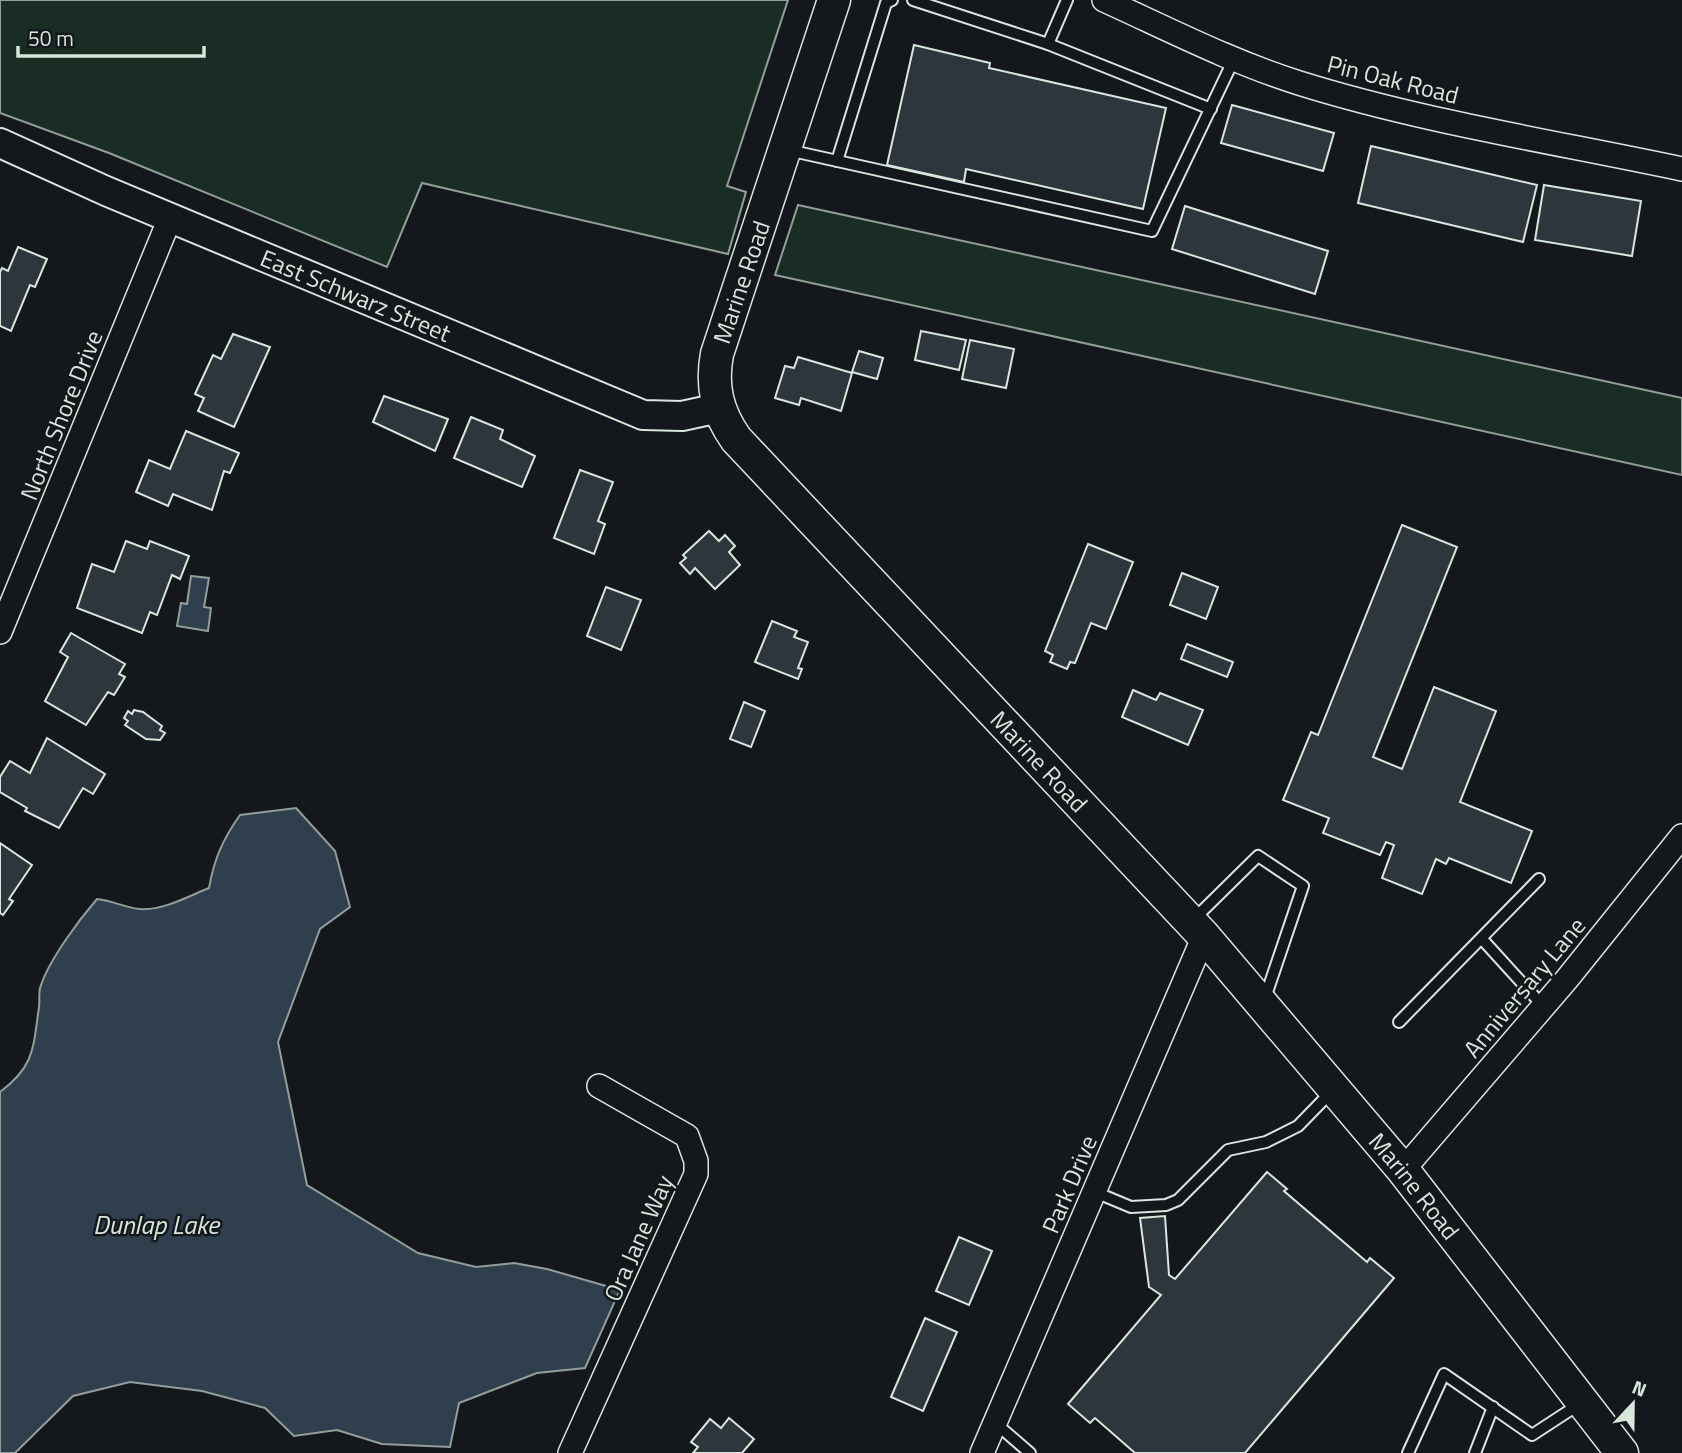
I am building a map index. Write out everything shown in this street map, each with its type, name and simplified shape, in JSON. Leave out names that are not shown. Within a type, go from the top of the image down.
[{"type":"main road","name":"Marine Road","points":[[834,0],[717,354],[713,375],[719,408],[736,439],[1198,929],[1263,1004],[1403,1170],[1622,1453]]},
{"type":"street","name":"Pin Oak Road","points":[[1104,0],[1234,59],[1297,83],[1374,105],[1682,169]]},
{"type":"street","name":"East Schwarz Street","points":[[0,142],[170,218],[643,415],[682,416],[719,408]]},
{"type":"street","name":"North Shore Drive","points":[[0,632],[170,218]]},
{"type":"street","name":"Anniversary Lane","points":[[1403,1170],[1543,1006],[1682,836]]},
{"type":"street","name":"Park Drive","points":[[982,1453],[1095,1192],[1198,929]]},
{"type":"street","name":"Ora Jane Way","points":[[570,1453],[696,1174],[696,1161],[687,1136],[599,1086]]},
{"type":"lane","points":[[837,161],[886,3],[892,0]]},
{"type":"lane","points":[[913,0],[1048,44],[1211,109]]},
{"type":"lane","points":[[1048,44],[1067,0]]},
{"type":"lane","points":[[785,149],[1152,231],[1234,59]]},
{"type":"lane","points":[[1198,929],[1258,856],[1303,886],[1263,1004]]},
{"type":"lane","points":[[1399,1022],[1539,879]]},
{"type":"lane","points":[[1482,939],[1543,1006]]},
{"type":"lane","points":[[1095,1192],[1132,1208],[1166,1205],[1178,1200],[1228,1150],[1266,1142],[1298,1126],[1335,1088]]},
{"type":"lane","points":[[1408,1453],[1444,1374],[1532,1435],[1583,1402]]},
{"type":"lane","points":[[1475,1453],[1493,1407]]},
{"type":"lane","points":[[994,1422],[1030,1453]]},
{"type":"green space","points":[[0,0],[788,0],[727,186],[746,192],[728,254],[422,183],[387,267],[109,153],[0,113]]},
{"type":"green space","points":[[798,205],[1682,398],[1682,475],[775,275]]},
{"type":"water","points":[[191,576],[209,578],[204,607],[211,608],[208,631],[177,626],[181,603],[187,604]]},
{"type":"water","name":"Dunlap Lake","points":[[296,808],[335,851],[350,907],[320,929],[278,1042],[307,1185],[418,1253],[476,1267],[514,1263],[547,1269],[620,1290],[585,1368],[537,1373],[459,1403],[450,1447],[382,1444],[337,1430],[294,1436],[265,1408],[202,1391],[130,1382],[73,1396],[15,1453],[0,1453],[0,1092],[20,1074],[30,1055],[40,990],[45,975],[65,940],[97,899],[148,909],[175,902],[209,888],[220,850],[240,815]]},
{"type":"building","points":[[914,45],[990,63],[989,68],[1166,108],[1143,209],[966,169],[964,182],[887,165]]},
{"type":"building","points":[[1232,105],[1334,133],[1323,171],[1221,143]]},
{"type":"building","points":[[1371,146],[1537,185],[1523,242],[1358,203]]},
{"type":"building","points":[[1544,185],[1641,201],[1632,256],[1535,240]]},
{"type":"building","points":[[1185,206],[1328,251],[1315,294],[1172,249]]},
{"type":"building","points":[[18,247],[47,259],[35,287],[30,285],[11,331],[0,326],[0,272],[2,268],[8,271]]},
{"type":"building","points":[[921,331],[966,340],[959,370],[915,360]]},
{"type":"building","points":[[233,334],[270,347],[234,427],[198,411],[204,398],[195,394],[213,355],[221,359]]},
{"type":"building","points":[[970,340],[1014,349],[1006,388],[962,379]]},
{"type":"building","points":[[859,351],[883,358],[877,379],[852,372]]},
{"type":"building","points":[[798,357],[852,373],[841,411],[801,398],[799,405],[775,398],[785,366],[794,368]]},
{"type":"building","points":[[384,396],[448,419],[435,451],[373,422]]},
{"type":"building","points":[[471,417],[503,430],[500,439],[535,456],[522,487],[454,458]]},
{"type":"building","points":[[186,431],[239,453],[230,473],[224,471],[212,510],[173,494],[168,506],[136,492],[149,460],[170,469]]},
{"type":"building","points":[[580,470],[613,482],[598,521],[605,524],[594,554],[554,538]]},
{"type":"building","points":[[1402,525],[1457,547],[1373,757],[1402,769],[1434,687],[1496,711],[1460,802],[1532,831],[1511,883],[1449,858],[1446,864],[1436,859],[1422,894],[1382,878],[1394,845],[1386,842],[1380,855],[1323,833],[1329,818],[1283,800],[1311,732],[1318,735]]},
{"type":"building","points":[[709,531],[719,541],[725,535],[735,546],[729,552],[740,565],[715,589],[695,568],[690,574],[680,563],[686,558],[683,555]]},
{"type":"building","points":[[126,541],[147,549],[150,541],[189,556],[180,579],[172,575],[157,615],[150,612],[142,633],[77,608],[92,564],[114,572]]},
{"type":"building","points":[[1088,544],[1133,562],[1106,629],[1091,623],[1075,663],[1070,662],[1067,669],[1050,662],[1053,655],[1045,651]]},
{"type":"building","points":[[1182,573],[1218,587],[1206,619],[1170,605]]},
{"type":"building","points":[[606,587],[641,600],[621,650],[587,636]]},
{"type":"building","points":[[772,621],[797,631],[794,637],[808,642],[798,668],[802,669],[798,679],[755,662]]},
{"type":"building","points":[[71,633],[125,664],[119,674],[125,677],[114,695],[108,692],[86,725],[45,701],[68,657],[60,652]]},
{"type":"building","points":[[1187,644],[1233,662],[1227,677],[1181,659]]},
{"type":"building","points":[[1133,690],[1156,700],[1160,693],[1203,710],[1188,745],[1122,717]]},
{"type":"building","points":[[744,702],[765,711],[751,747],[730,739]]},
{"type":"building","points":[[134,710],[143,712],[162,726],[160,730],[165,733],[160,740],[146,739],[125,725],[128,721],[124,718],[128,711],[132,714]]},
{"type":"building","points":[[47,738],[105,774],[93,794],[83,788],[59,828],[25,811],[27,808],[0,792],[0,777],[10,761],[30,773]]},
{"type":"building","points":[[0,843],[32,865],[9,899],[13,901],[3,915],[0,913]]},
{"type":"building","points":[[1267,1172],[1287,1189],[1284,1191],[1367,1262],[1370,1258],[1394,1278],[1245,1453],[1135,1453],[1095,1418],[1090,1423],[1068,1404],[1161,1295],[1149,1287],[1140,1218],[1165,1216],[1169,1275],[1175,1279]]},
{"type":"building","points":[[959,1237],[992,1251],[969,1305],[936,1291]]},
{"type":"building","points":[[925,1318],[957,1332],[923,1411],[891,1397]]},
{"type":"building","points":[[729,1418],[754,1439],[742,1453],[693,1453],[698,1447],[691,1442],[710,1419],[721,1428]]}]
